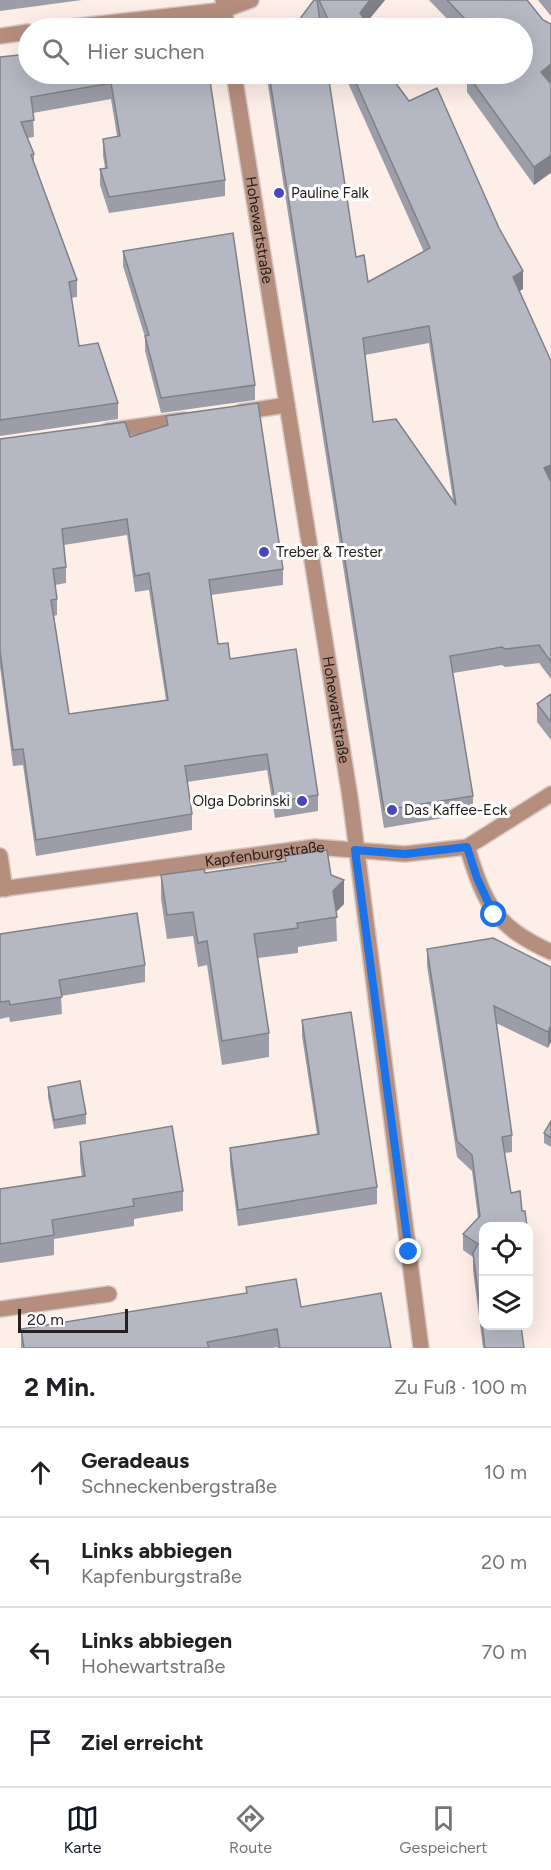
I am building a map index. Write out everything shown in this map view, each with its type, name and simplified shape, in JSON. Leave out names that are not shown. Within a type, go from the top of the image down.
[{"type":"street","points":[[132,18],[251,0]]},
{"type":"street","points":[[0,36],[18,33]]},
{"type":"street","name":"Hohewartstraße","points":[[236,84],[350,797],[355,850],[422,1348]]},
{"type":"street","points":[[230,413],[287,405]]},
{"type":"street","points":[[92,433],[195,418]]},
{"type":"street","name":"Kapfenburgstraße","points":[[2,889],[315,846],[405,854],[467,847],[551,794]]},
{"type":"street","points":[[467,847],[477,878],[494,915],[531,943],[551,952]]},
{"type":"street","points":[[0,856],[2,889]]},
{"type":"street","points":[[0,1309],[109,1294]]},
{"type":"building","points":[[314,0],[317,0],[320,18],[300,18]]},
{"type":"building","points":[[319,0],[370,0],[360,13],[363,18],[327,18]]},
{"type":"building","points":[[447,0],[527,0],[543,20],[551,24],[551,64],[541,72],[551,84],[551,155],[534,167],[474,84],[533,84],[533,18],[464,18]]},
{"type":"building","points":[[18,55],[18,84],[105,84],[31,97],[34,120],[21,122],[77,280],[69,282],[79,346],[98,343],[118,403],[0,420],[0,57]]},
{"type":"building","points":[[111,84],[211,84],[225,180],[109,197],[100,169],[107,168],[103,139],[120,136]]},
{"type":"building","points":[[271,84],[330,84],[356,257],[364,255],[368,282],[430,248],[356,84],[396,84],[409,101],[437,88],[499,228],[523,271],[513,277],[551,361],[551,465],[544,468],[551,482],[551,662],[539,645],[505,649],[502,647],[450,656],[473,796],[384,810]],"holes":[[[429,326],[456,505],[396,419],[373,422],[363,338]]]},
{"type":"building","points":[[233,233],[255,385],[161,398],[145,336],[149,335],[123,251]]},
{"type":"building","points":[[258,403],[283,569],[209,580],[218,644],[228,643],[230,659],[296,649],[318,795],[275,802],[267,754],[185,766],[192,814],[36,840],[23,749],[13,750],[0,651],[0,439],[125,422],[130,437],[168,425],[166,416]],"holes":[[[127,519],[135,576],[149,573],[168,700],[69,714],[51,600],[57,599],[53,569],[66,567],[62,529]]]},
{"type":"building","points":[[551,694],[551,722],[537,704]]},
{"type":"building","points":[[327,850],[331,875],[344,880],[333,891],[337,917],[297,923],[298,928],[254,934],[269,1033],[222,1041],[207,941],[198,943],[193,912],[167,915],[161,875],[204,869],[205,873],[286,861],[285,856]]},
{"type":"building","points":[[137,913],[145,965],[59,980],[62,997],[10,1005],[9,1001],[0,1002],[0,934]]},
{"type":"building","points":[[493,938],[551,967],[551,1025],[548,1032],[494,1006],[512,1135],[502,1137],[511,1193],[520,1191],[522,1211],[525,1211],[526,1222],[479,1222],[479,1300],[473,1253],[478,1244],[463,1234],[480,1216],[472,1155],[457,1141],[427,949]]},
{"type":"building","points":[[351,1012],[377,1187],[238,1210],[230,1148],[319,1134],[302,1020]]},
{"type":"building","points":[[80,1081],[86,1114],[54,1120],[48,1087]]},
{"type":"building","points":[[551,1121],[551,1138],[544,1133]]},
{"type":"building","points":[[172,1126],[183,1191],[133,1199],[134,1206],[52,1220],[54,1235],[0,1244],[0,1189],[85,1176],[80,1142]]},
{"type":"building","points":[[296,1279],[301,1307],[381,1293],[391,1348],[280,1348],[277,1329],[207,1342],[209,1348],[24,1348],[21,1329],[247,1293],[246,1287]]},
{"type":"building","points":[[483,1330],[522,1330],[524,1348],[485,1348]]},
{"type":"place","name":"Pauline Falk","points":[[279,193]]},
{"type":"place","name":"Treber & Trester","points":[[264,552]]},
{"type":"place","name":"Olga Dobrinski","points":[[302,801]]},
{"type":"place","name":"Das Kaffee-Eck","points":[[392,810]]},
{"type":"route","points":[[409,1252],[355,850],[405,854],[467,847],[477,878],[494,915]]}]
